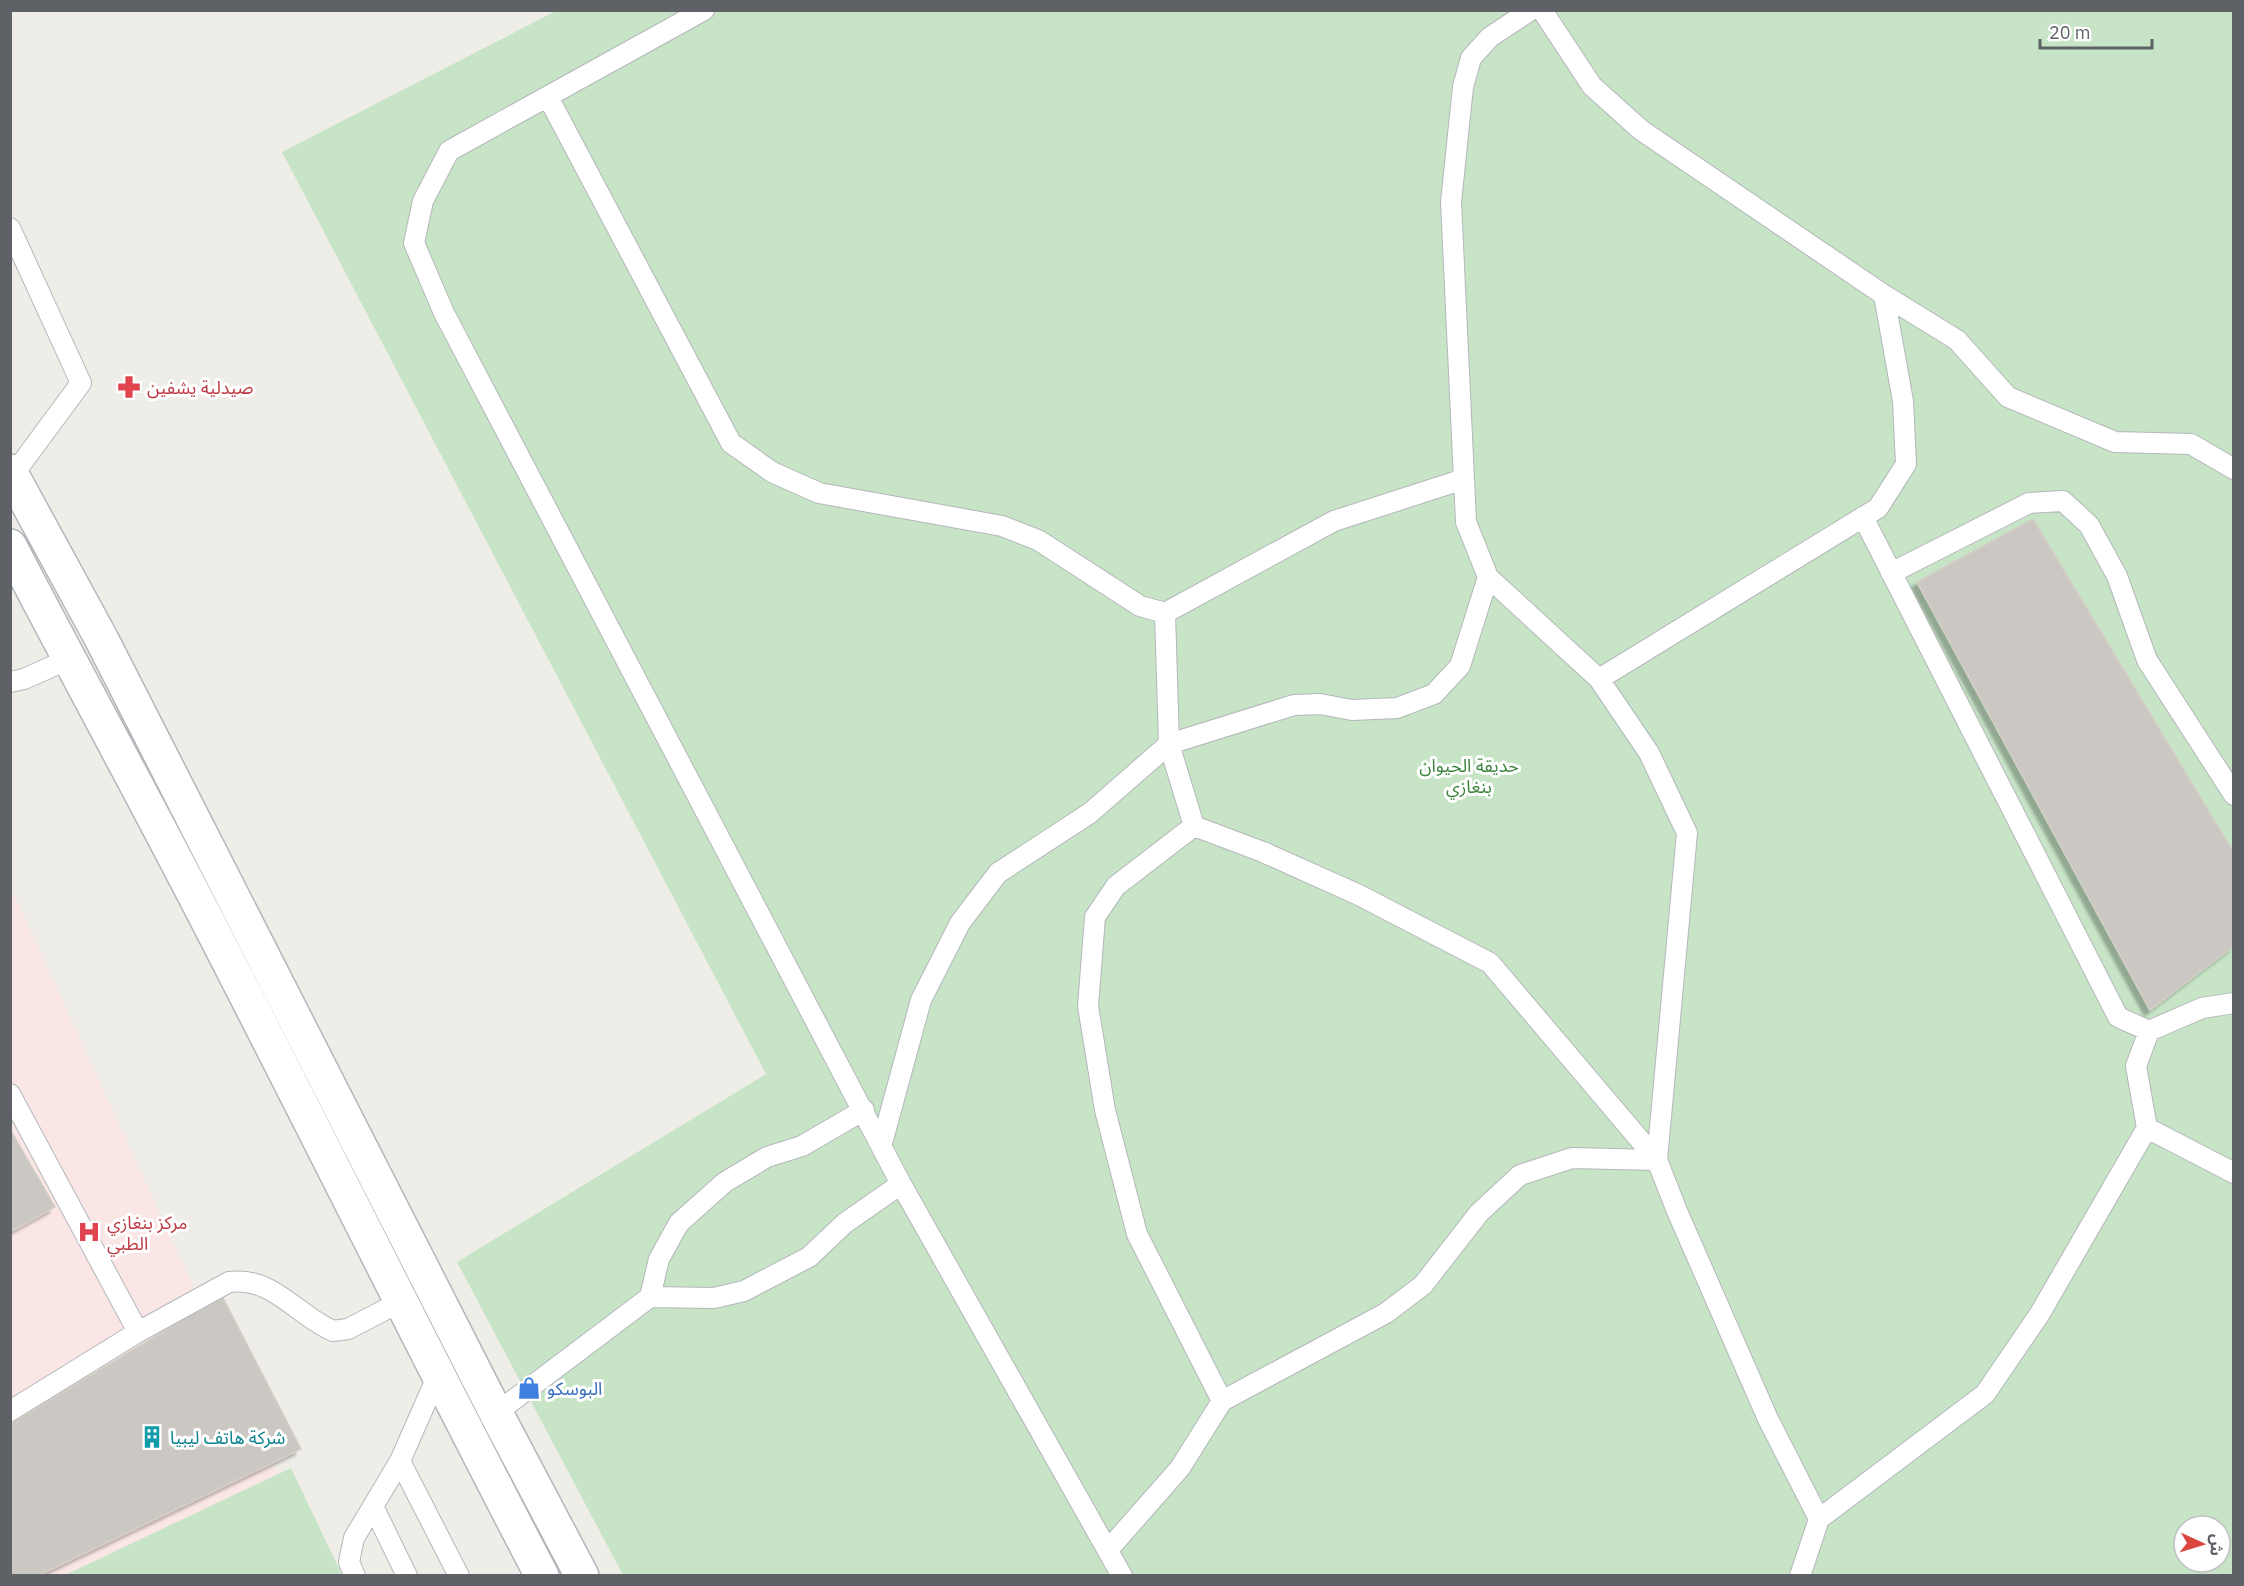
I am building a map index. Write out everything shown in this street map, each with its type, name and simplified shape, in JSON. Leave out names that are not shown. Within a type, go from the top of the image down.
[{"type":"main road","points":[[12,473],[102,640],[496,1413],[582,1575]]},
{"type":"main road","points":[[10,546],[217,939],[402,1301],[437,1377],[542,1575]]},
{"type":"lane","points":[[704,10],[449,151],[423,201],[414,243],[444,313],[902,1184],[1122,1575]]},
{"type":"lane","points":[[1531,10],[1490,37],[1472,58],[1462,87],[1451,202],[1466,522],[1488,577],[1599,679],[1648,753],[1687,833],[1658,1160]]},
{"type":"lane","points":[[1542,10],[1592,86],[1641,130],[1884,295],[1957,340],[2008,397],[2115,442],[2191,444],[2234,469]]},
{"type":"lane","points":[[548,97],[731,443],[772,472],[819,494],[1002,526],[1038,540],[1140,606],[1165,613],[1334,521],[1464,479]]},
{"type":"lane","points":[[10,228],[81,383],[12,473]]},
{"type":"lane","points":[[1599,679],[1878,507],[1906,464],[1903,401],[1884,295]]},
{"type":"lane","points":[[1891,573],[2030,503],[2063,501],[2089,525],[2117,576],[2148,660],[2234,795]]},
{"type":"lane","points":[[1863,517],[2118,1017],[2149,1031]]},
{"type":"lane","points":[[882,1143],[921,1000],[960,923],[998,873],[1090,813],[1168,744],[1294,705],[1320,704],[1352,710],[1397,708],[1434,694],[1460,666],[1488,577]]},
{"type":"lane","points":[[1165,613],[1168,744],[1194,826]]},
{"type":"lane","points":[[10,682],[24,679],[69,659]]},
{"type":"lane","points":[[1194,826],[1263,852],[1359,895],[1491,963],[1658,1160],[1677,1211],[1768,1419],[1819,1519]]},
{"type":"lane","points":[[1194,826],[1116,886],[1095,917],[1088,1006],[1105,1110],[1137,1234],[1222,1401]]},
{"type":"lane","points":[[1800,1575],[1819,1519],[1985,1394],[2039,1316],[2147,1128],[2136,1066],[2149,1031],[2202,1008],[2234,1003]]},
{"type":"lane","points":[[10,1094],[138,1332]]},
{"type":"lane","points":[[650,1297],[659,1259],[679,1224],[725,1182],[767,1158],[802,1146],[864,1110]]},
{"type":"lane","points":[[2147,1128],[2234,1173]]},
{"type":"lane","points":[[1108,1550],[1180,1468],[1222,1401],[1386,1313],[1423,1285],[1479,1213],[1520,1175],[1572,1158],[1658,1160]]},
{"type":"lane","points":[[496,1413],[650,1297],[714,1298],[744,1291],[809,1257],[844,1223],[902,1184]]},
{"type":"lane","points":[[10,1411],[138,1332],[229,1282],[256,1282],[333,1331],[348,1329],[402,1301]]},
{"type":"lane","points":[[355,1575],[349,1562],[351,1549],[400,1461],[437,1377]]},
{"type":"lane","points":[[400,1461],[459,1575]]},
{"type":"lane","points":[[374,1506],[407,1575]]},
{"type":"shaded area","name":"مركز بنغازي الطبي","points":[[11,888],[325,1575],[11,1575]]},
{"type":"green space","name":"حديقة الحيوان بنغازي","points":[[556,11],[2233,11],[2233,1575],[623,1575],[457,1262],[766,1074],[282,152]]},
{"type":"green space","points":[[291,1468],[342,1575],[65,1575]]},
{"type":"building","points":[[2033,519],[2234,853],[2234,946],[2150,1010],[1917,582]]},
{"type":"building","points":[[10,1129],[55,1207],[10,1232]]},
{"type":"building","name":"شركة هاتف ليبيا","points":[[222,1296],[301,1449],[37,1576],[10,1576],[10,1424]]},
{"type":"place","name":"صيدلية يشفين","points":[[129,387]]},
{"type":"place","name":"مركز بنغازي الطبي","points":[[89,1232]]},
{"type":"place","name":"البوسكو","points":[[529,1388]]},
{"type":"place","name":"شركة هاتف ليبيا","points":[[152,1437]]}]
